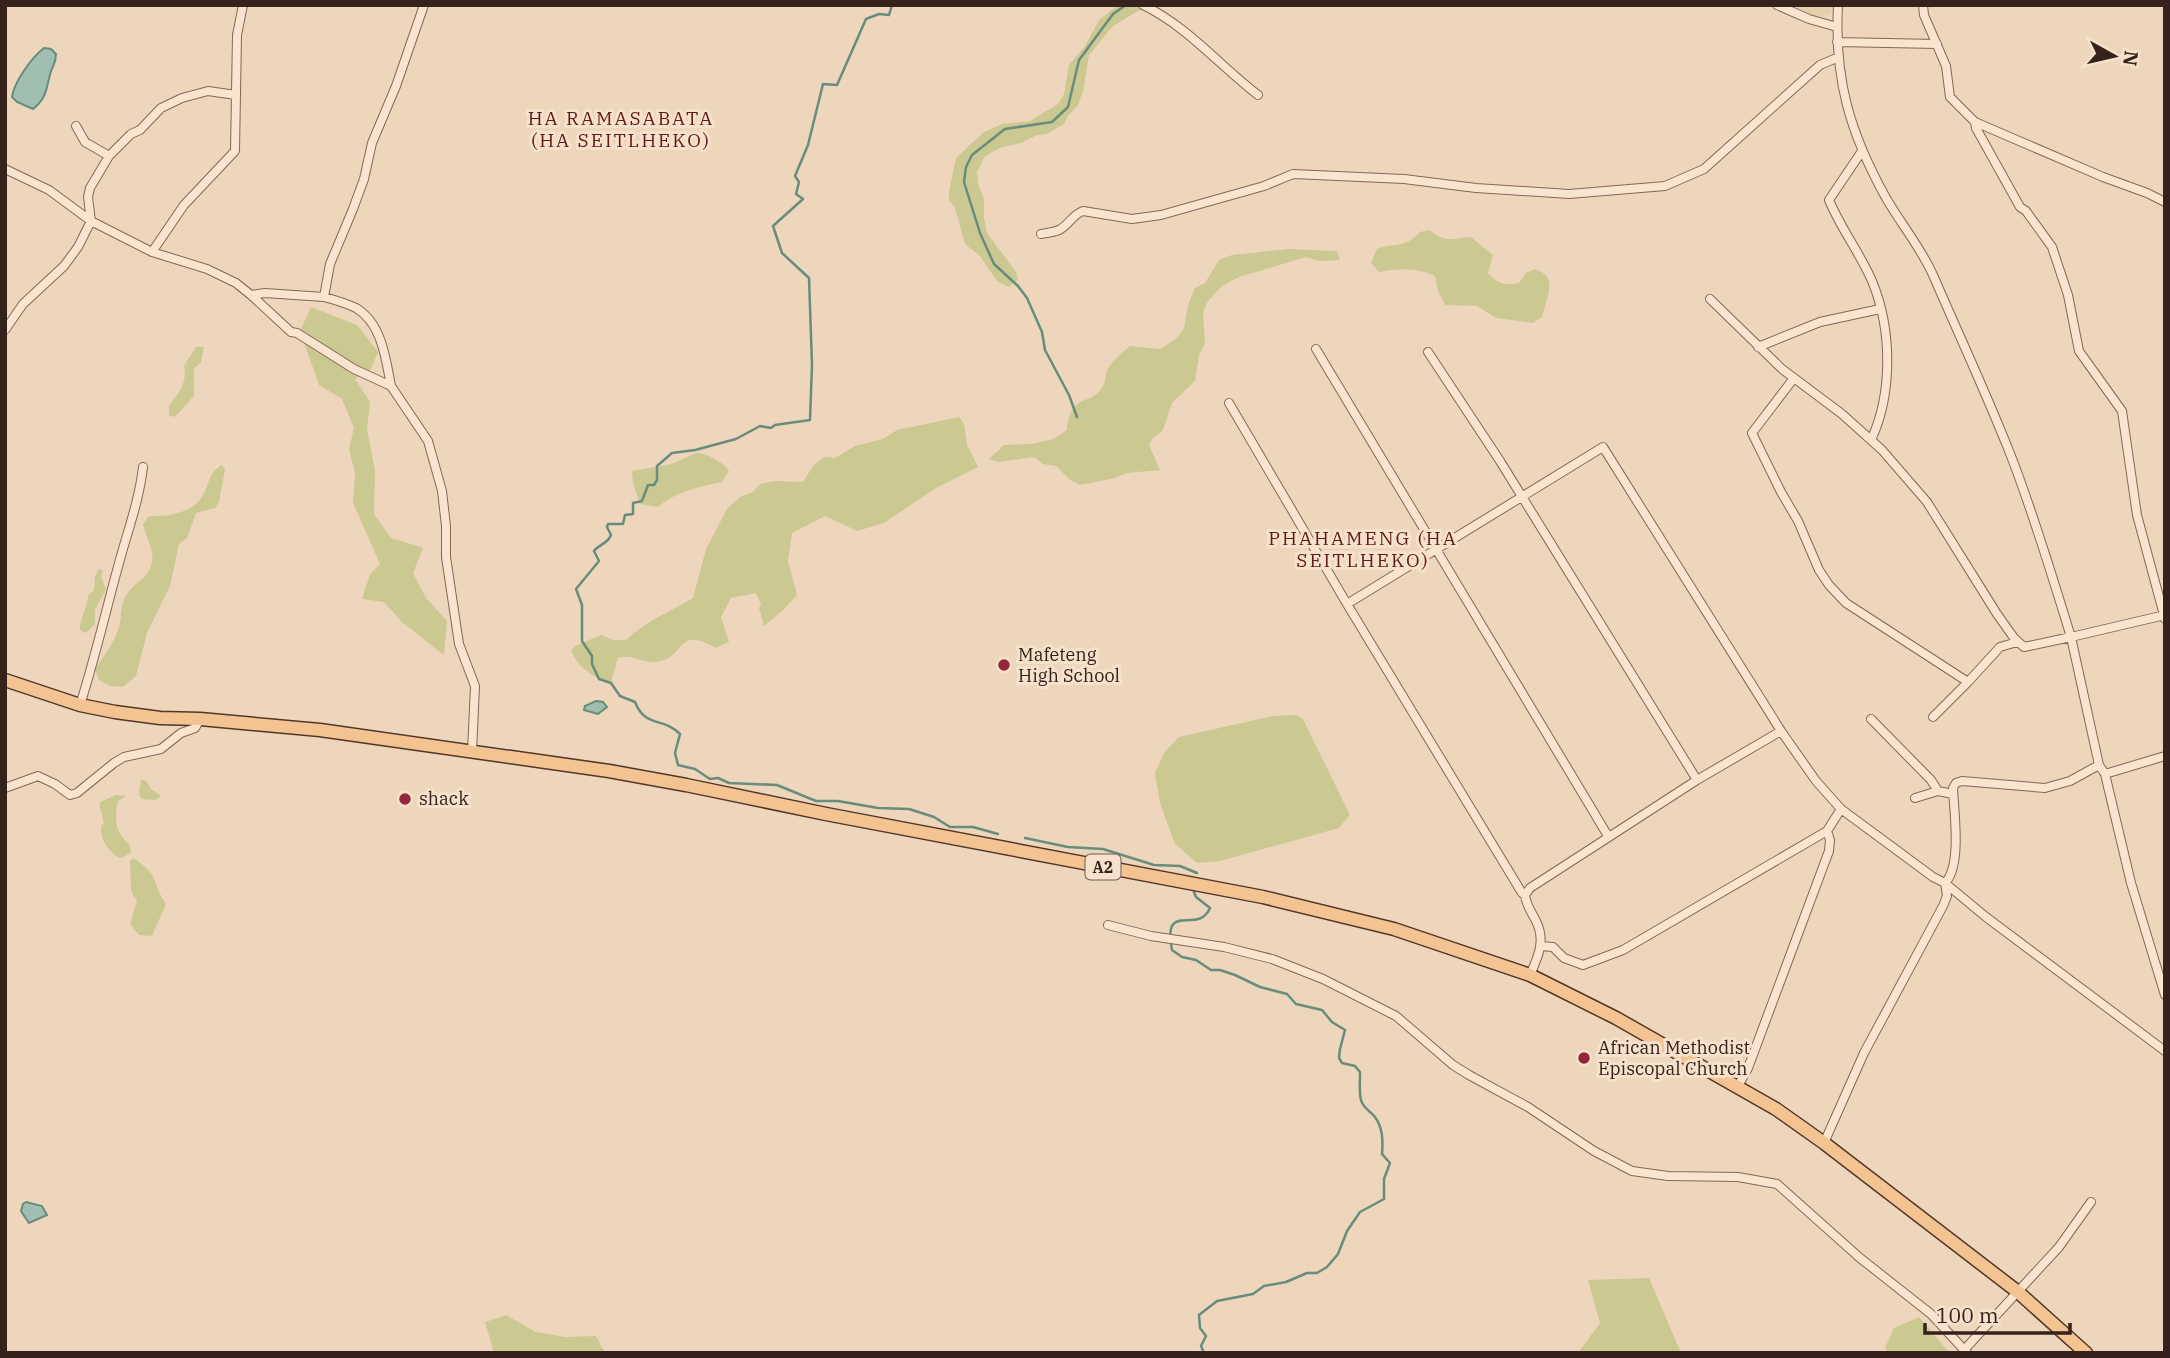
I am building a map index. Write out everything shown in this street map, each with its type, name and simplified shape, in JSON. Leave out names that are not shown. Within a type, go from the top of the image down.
[{"type":"main road","name":"A2","points":[[5,680],[80,705],[160,718],[320,730],[686,785],[1263,897],[1394,929],[1530,975],[1616,1018],[1776,1109],[2018,1292],[2086,1353]]},
{"type":"street","points":[[152,252],[184,205],[235,150],[237,35],[243,5]]},
{"type":"street","points":[[324,297],[330,264],[353,209],[372,142],[396,86],[424,5]]},
{"type":"street","points":[[1143,5],[1174,25],[1258,95]]},
{"type":"street","points":[[1777,5],[1809,19],[1837,27]]},
{"type":"street","points":[[1838,5],[1837,42],[1844,100],[1862,151],[1887,199],[1928,264],[2010,454],[2035,522],[2071,637],[2099,765],[2105,774],[2131,883],[2165,995]]},
{"type":"street","points":[[1923,5],[1924,15],[1946,66],[1950,97],[1975,122],[2165,202]]},
{"type":"street","points":[[1837,42],[1937,44]]},
{"type":"street","points":[[1041,234],[1058,231],[1077,212],[1132,219],[1161,215],[1264,186],[1293,174],[1404,179],[1476,188],[1569,194],[1665,186],[1703,169],[1820,65],[1839,57]]},
{"type":"street","points":[[5,330],[23,304],[64,266],[78,247],[91,221],[90,188],[108,156],[131,134],[140,130],[161,108],[181,98],[208,91],[236,95]]},
{"type":"street","points":[[1710,299],[1758,347],[1871,440],[1927,502],[1997,614],[2017,642],[2024,647],[2164,616],[2137,515],[2122,411],[2079,351],[2068,295],[2052,247],[2026,211],[2020,207],[1975,122]]},
{"type":"street","points":[[76,127],[85,142],[108,156]]},
{"type":"street","points":[[1862,151],[1829,200],[1839,225],[1859,254],[1873,284],[1880,309],[1888,356],[1885,398],[1871,440]]},
{"type":"street","points":[[5,169],[49,190],[91,221],[152,252],[207,269],[236,284],[290,332],[297,333],[368,377],[391,386]]},
{"type":"street","points":[[251,295],[265,293],[324,297],[357,308],[373,324],[382,346],[391,386],[428,441],[442,491],[446,557],[460,644],[475,686],[472,752]]},
{"type":"street","points":[[1758,347],[1820,322],[1880,309]]},
{"type":"street","points":[[1316,349],[1608,836]]},
{"type":"street","points":[[1428,352],[1697,780]]},
{"type":"street","points":[[1794,378],[1752,433],[1798,521],[1818,570],[1846,603],[1968,682]]},
{"type":"street","points":[[1229,403],[1347,604],[1525,895],[1526,903],[1540,929],[1541,946],[1530,975]]},
{"type":"street","points":[[1347,604],[1604,447],[1781,731],[1816,781],[1841,809],[1945,883],[1953,892],[2165,1051]]},
{"type":"street","points":[[80,705],[134,517],[144,467]]},
{"type":"street","points":[[1933,717],[2000,647],[2017,642]]},
{"type":"street","points":[[5,788],[38,776],[70,795],[77,793],[114,763],[124,757],[161,749],[181,733],[195,728],[200,719]]},
{"type":"street","points":[[1871,719],[1931,780],[1938,791]]},
{"type":"street","points":[[1525,895],[1530,888],[1608,836],[1781,731]]},
{"type":"street","points":[[2105,774],[2165,756]]},
{"type":"street","points":[[1824,1143],[1869,1043],[1947,896],[1945,883],[1952,874],[1954,861],[1956,783],[1962,781],[2045,789],[2070,781],[2099,765]]},
{"type":"street","points":[[1915,798],[1938,791],[1954,794]]},
{"type":"street","points":[[1541,946],[1553,947],[1564,958],[1583,965],[1623,950],[1827,831],[1841,809]]},
{"type":"street","points":[[1738,1086],[1748,1068],[1829,851],[1827,831]]},
{"type":"street","points":[[1108,925],[1272,959],[1323,979],[1396,1016],[1461,1070],[1528,1107],[1617,1165],[1632,1171],[1668,1176],[1758,1179],[1777,1184],[1860,1258],[1931,1314],[1966,1351],[2059,1247],[2091,1202]]},
{"type":"shaded area","points":[[1118,5],[1148,5],[1113,26],[1089,55],[1078,105],[1064,124],[1047,134],[1002,147],[985,156],[977,172],[984,199],[987,233],[1016,272],[1018,280],[1009,287],[997,281],[980,256],[965,244],[955,208],[949,200],[956,158],[984,132],[1002,124],[1030,121],[1058,104],[1064,94],[1069,65],[1085,46],[1099,20]]},
{"type":"shaded area","points":[[1786,5],[1831,5],[1831,12],[1823,16],[1811,16]]},
{"type":"shaded area","points":[[44,48],[51,49],[56,54],[56,59],[44,96],[33,109],[12,97],[24,70]]},
{"type":"shaded area","points":[[1430,230],[1445,239],[1471,237],[1493,255],[1488,273],[1502,283],[1519,283],[1526,273],[1535,269],[1543,273],[1547,277],[1549,289],[1542,317],[1533,323],[1496,318],[1477,306],[1445,305],[1435,276],[1407,269],[1379,272],[1371,263],[1377,249],[1405,243],[1420,232]]},
{"type":"shaded area","points":[[1288,249],[1337,251],[1340,260],[1320,261],[1306,257],[1239,277],[1222,286],[1208,301],[1203,312],[1205,343],[1199,355],[1195,381],[1172,403],[1163,430],[1149,445],[1160,470],[1127,473],[1080,485],[1070,480],[1056,466],[1043,464],[1034,457],[998,462],[989,459],[1004,445],[1032,444],[1053,439],[1067,430],[1073,409],[1098,393],[1109,367],[1130,346],[1160,349],[1176,339],[1184,328],[1188,305],[1195,288],[1205,283],[1219,260],[1232,255]]},
{"type":"shaded area","points":[[311,307],[357,325],[378,352],[371,369],[355,379],[370,402],[367,430],[375,470],[374,514],[391,538],[423,548],[413,573],[426,598],[447,621],[444,655],[402,622],[384,602],[362,599],[370,574],[380,564],[353,503],[355,473],[349,449],[354,428],[342,399],[319,385],[300,331]]},
{"type":"shaded area","points":[[196,347],[204,347],[201,362],[194,369],[194,396],[174,417],[169,415],[169,406],[185,377],[184,366]]},
{"type":"shaded area","points":[[959,417],[964,424],[967,445],[978,467],[936,488],[884,523],[857,531],[825,516],[792,533],[788,561],[797,595],[764,626],[759,608],[761,604],[756,593],[731,598],[721,617],[729,642],[716,648],[694,640],[687,641],[666,659],[657,662],[618,658],[611,683],[598,678],[578,663],[571,651],[575,646],[601,635],[613,640],[626,640],[649,622],[693,598],[706,549],[727,509],[740,497],[753,492],[760,484],[775,481],[803,482],[813,466],[824,457],[835,458],[855,446],[883,439],[897,430]]},
{"type":"shaded area","points":[[696,453],[710,456],[729,471],[722,482],[680,493],[658,507],[640,504],[632,471],[672,464]]},
{"type":"shaded area","points":[[222,465],[225,470],[219,502],[215,508],[196,513],[187,538],[179,544],[170,586],[147,633],[136,676],[123,687],[110,686],[99,680],[95,670],[117,633],[126,595],[151,566],[151,550],[143,524],[149,516],[164,516],[194,505],[200,500],[212,474]]},
{"type":"shaded area","points":[[99,569],[103,571],[101,577],[106,589],[95,610],[95,624],[86,633],[80,630],[81,621],[88,596],[94,590],[95,576]]},
{"type":"shaded area","points":[[596,701],[603,702],[607,707],[598,714],[584,710],[585,706]]},
{"type":"shaded area","points":[[1296,715],[1303,719],[1350,815],[1339,828],[1220,861],[1197,863],[1175,844],[1160,803],[1155,773],[1164,753],[1179,737],[1273,716]]},
{"type":"shaded area","points":[[141,779],[161,796],[155,800],[142,799],[139,794]]},
{"type":"shaded area","points":[[116,795],[126,796],[118,801],[116,820],[121,835],[130,845],[131,853],[121,858],[107,847],[101,830],[103,822],[100,802]]},
{"type":"shaded area","points":[[133,858],[152,874],[166,904],[152,936],[139,935],[130,924],[137,901],[131,891],[130,861]]},
{"type":"shaded area","points":[[26,1202],[42,1206],[47,1215],[29,1223],[21,1211]]},
{"type":"shaded area","points":[[1649,1278],[1681,1353],[1578,1353],[1600,1323],[1588,1280]]},
{"type":"shaded area","points":[[506,1315],[536,1332],[565,1337],[596,1336],[605,1353],[494,1353],[485,1322]]},
{"type":"shaded area","points":[[1919,1317],[1950,1353],[1887,1353],[1885,1348],[1894,1328]]},
{"type":"waterway","points":[[892,5],[889,15],[879,14],[866,19],[837,85],[823,84],[808,145],[795,176],[799,182],[796,194],[803,199],[773,226],[782,253],[809,278],[812,365],[810,420],[775,425],[771,428],[760,426],[736,439],[672,453],[657,466],[657,480],[654,485],[648,485],[642,501],[633,503],[633,514],[625,515],[623,524],[608,524],[610,538],[594,551],[599,561],[576,589],[582,605],[582,641],[592,656],[592,664],[599,679],[611,683],[620,696],[635,702],[644,716],[667,725],[680,734],[675,753],[678,765],[695,769],[710,779],[718,778],[729,783],[777,785],[816,801],[909,809],[934,817],[950,827],[973,827],[998,834]]},
{"type":"waterway","points":[[1077,417],[1069,395],[1045,350],[1042,332],[1027,298],[994,264],[980,233],[964,182],[966,167],[972,155],[1005,129],[1052,122],[1068,107],[1079,60],[1113,14],[1126,5]]},
{"type":"waterway","points":[[1025,838],[1068,847],[1103,849],[1154,865],[1180,866],[1197,873]]},
{"type":"waterway","points":[[1194,892],[1196,897],[1210,908],[1205,916],[1176,922],[1172,926],[1172,950],[1211,970],[1235,975],[1260,987],[1287,994],[1296,1004],[1322,1010],[1332,1022],[1345,1030],[1339,1058],[1342,1063],[1355,1066],[1360,1072],[1361,1100],[1378,1121],[1382,1135],[1382,1154],[1390,1163],[1384,1179],[1384,1199],[1360,1212],[1347,1231],[1338,1254],[1327,1267],[1317,1273],[1307,1273],[1286,1282],[1264,1286],[1253,1294],[1217,1301],[1199,1315],[1200,1328],[1206,1336],[1201,1346],[1204,1353]]},
{"type":"place","name":"Mafeteng High School","points":[[1004,665]]},
{"type":"place","name":"shack","points":[[405,799]]},
{"type":"place","name":"African Methodist Episcopal Church","points":[[1584,1058]]},
{"type":"district","name":"HA RAMASABATA (HA SEITLHEKO)","points":[[621,129]]},
{"type":"district","name":"PHAHAMENG (HA SEITLHEKO)","points":[[1363,549]]}]
